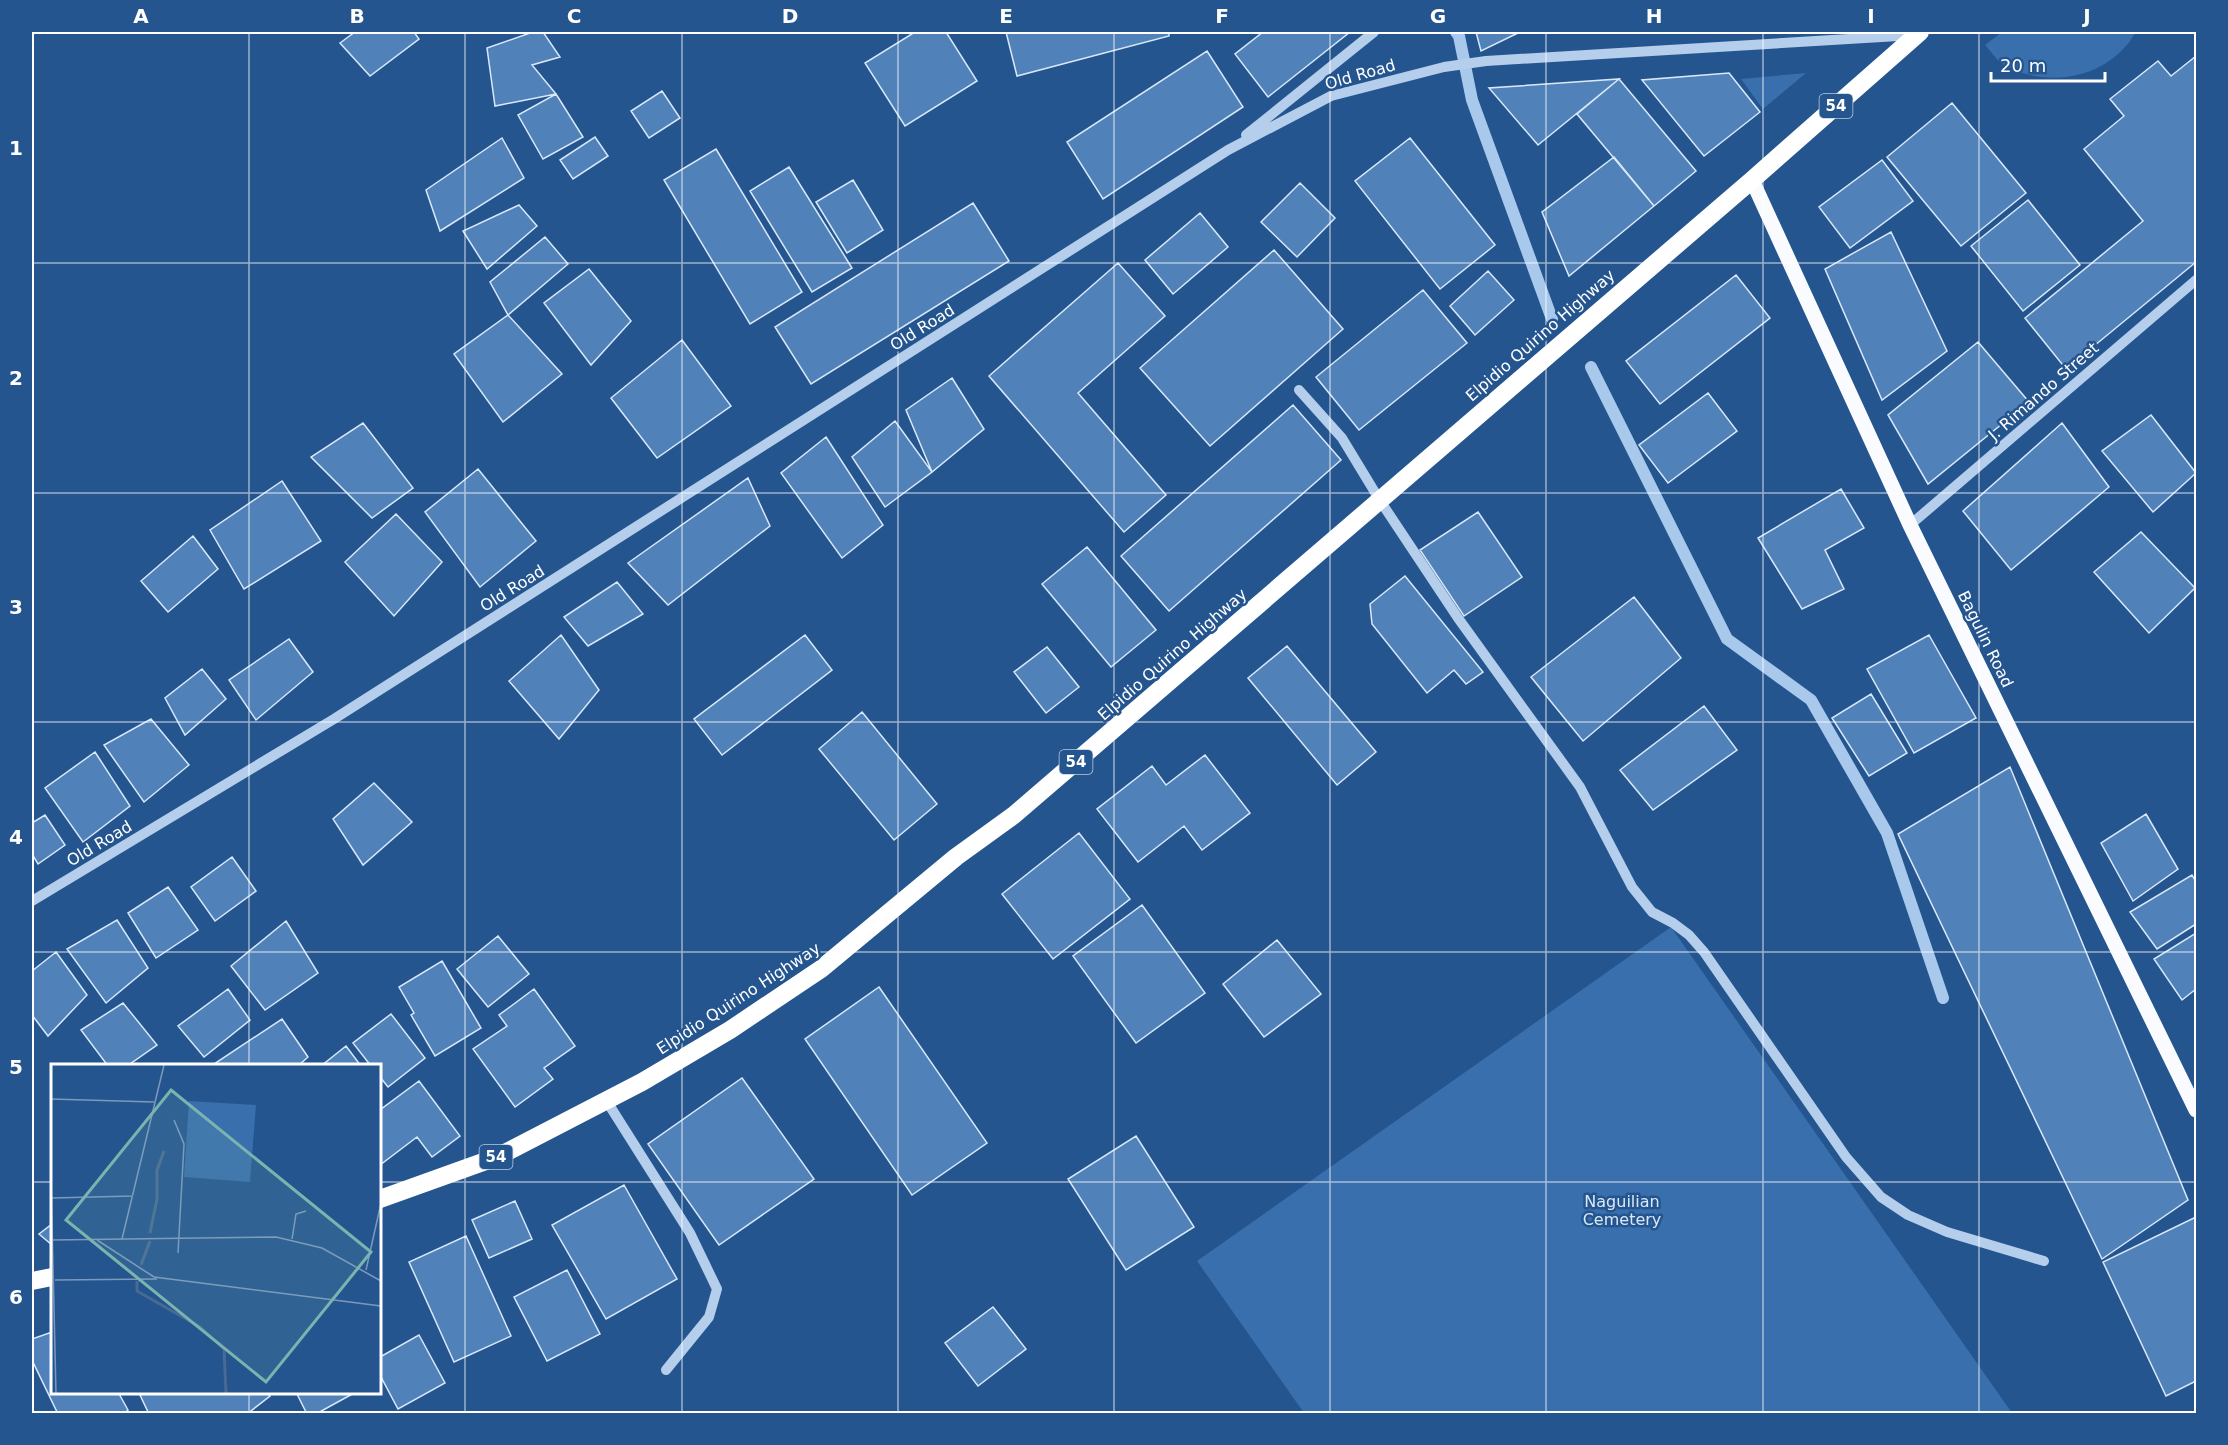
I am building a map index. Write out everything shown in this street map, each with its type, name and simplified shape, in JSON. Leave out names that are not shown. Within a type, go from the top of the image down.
[{"type":"highway","name":"Elpidio Quirino Highway","points":[[381,1199],[497,1157],[606,1100],[730,1030],[821,969],[956,857],[1014,815],[1752,180],[1918,33]]},
{"type":"highway","points":[[32,1281],[51,1277]]},
{"type":"main road","name":"Bagulin Road","points":[[1752,180],[1910,525],[2196,1110]]},
{"type":"street","points":[[1228,150],[1374,32]]},
{"type":"street","name":"Old Road","points":[[32,901],[334,719],[1228,150],[1331,96],[1443,67],[1486,61],[1918,33]]},
{"type":"street","name":"J. Rimando Street","points":[[1910,525],[2196,280]]},
{"type":"street","points":[[1299,390],[1342,438],[1379,499],[1458,618],[1580,787],[1632,887],[1652,912],[1681,929],[1704,951],[1846,1157],[1881,1197],[1908,1215],[1947,1232],[2044,1261]]},
{"type":"street","points":[[606,1100],[690,1233],[717,1289],[709,1317],[666,1370]]},
{"type":"green space","points":[[2002,32],[2136,32],[2115,57],[2102,65],[2088,72],[2058,78],[2023,73],[2000,62],[1985,45]]},
{"type":"green space","points":[[1806,73],[1763,109],[1741,79]]},
{"type":"green space","name":"Naguilian Cemetery","points":[[1671,927],[2012,1413],[1304,1413],[1197,1261]]},
{"type":"building","points":[[355,32],[414,32],[419,39],[370,76],[340,43]]},
{"type":"building","points":[[533,32],[543,32],[560,57],[532,65],[556,94],[495,106],[487,48]]},
{"type":"building","points":[[915,32],[946,32],[977,81],[905,126],[865,63]]},
{"type":"building","points":[[1006,32],[1169,32],[1169,36],[1017,76]]},
{"type":"building","points":[[1263,32],[1350,32],[1268,97],[1235,54]]},
{"type":"building","points":[[1476,32],[1520,32],[1481,51]]},
{"type":"building","points":[[1207,51],[1243,107],[1103,199],[1067,142]]},
{"type":"building","points":[[2196,56],[2196,262],[2066,369],[2025,318],[2143,221],[2084,149],[2124,116],[2110,99],[2158,61],[2171,76]]},
{"type":"building","points":[[1729,73],[1760,112],[1704,156],[1642,80]]},
{"type":"building","points":[[1619,79],[1696,171],[1654,206],[1577,114]]},
{"type":"building","points":[[1619,79],[1538,145],[1489,88]]},
{"type":"building","points":[[662,91],[680,118],[649,138],[631,111]]},
{"type":"building","points":[[556,94],[583,137],[543,159],[518,115]]},
{"type":"building","points":[[1952,103],[2026,193],[1961,246],[1887,157]]},
{"type":"building","points":[[595,137],[608,156],[573,179],[560,160]]},
{"type":"building","points":[[502,138],[524,178],[440,231],[426,190]]},
{"type":"building","points":[[1410,138],[1495,245],[1440,289],[1355,181]]},
{"type":"building","points":[[716,149],[802,292],[750,324],[664,180]]},
{"type":"building","points":[[1614,157],[1654,206],[1569,276],[1542,212]]},
{"type":"building","points":[[1882,160],[1913,201],[1850,248],[1819,207]]},
{"type":"building","points":[[789,167],[852,268],[812,292],[750,191]]},
{"type":"building","points":[[853,180],[883,230],[847,253],[816,202]]},
{"type":"building","points":[[1300,183],[1335,218],[1297,257],[1261,222]]},
{"type":"building","points":[[2028,200],[2080,265],[2023,311],[1971,246]]},
{"type":"building","points":[[973,203],[1009,261],[811,384],[775,327]]},
{"type":"building","points":[[519,205],[537,226],[487,269],[463,231]]},
{"type":"building","points":[[1200,213],[1228,247],[1173,294],[1145,260]]},
{"type":"building","points":[[1891,232],[1947,351],[1882,400],[1825,269]]},
{"type":"building","points":[[545,237],[568,264],[508,315],[490,282]]},
{"type":"building","points":[[1274,250],[1343,329],[1210,446],[1140,368]]},
{"type":"building","points":[[1118,263],[1165,316],[1078,393],[1166,495],[1124,532],[989,376]]},
{"type":"building","points":[[589,269],[631,321],[591,365],[544,303]]},
{"type":"building","points":[[1488,271],[1514,300],[1475,335],[1450,306]]},
{"type":"building","points":[[1736,275],[1770,318],[1660,404],[1626,361]]},
{"type":"building","points":[[1423,290],[1467,343],[1359,430],[1316,377]]},
{"type":"building","points":[[508,315],[562,374],[503,422],[454,354]]},
{"type":"building","points":[[682,340],[731,406],[657,458],[611,398]]},
{"type":"building","points":[[1978,342],[2029,402],[1928,484],[1888,415]]},
{"type":"building","points":[[952,378],[984,429],[932,472],[906,410]]},
{"type":"building","points":[[1708,393],[1737,431],[1668,483],[1639,445]]},
{"type":"building","points":[[1293,405],[1341,460],[1169,611],[1121,556]]},
{"type":"building","points":[[2151,415],[2196,473],[2153,512],[2102,451]]},
{"type":"building","points":[[895,421],[932,472],[885,507],[852,457]]},
{"type":"building","points":[[363,423],[413,488],[372,518],[311,457]]},
{"type":"building","points":[[2062,423],[2109,487],[2011,570],[1963,511]]},
{"type":"building","points":[[826,437],[883,525],[842,558],[781,473]]},
{"type":"building","points":[[478,469],[536,541],[480,587],[425,512]]},
{"type":"building","points":[[748,478],[770,526],[668,605],[628,563]]},
{"type":"building","points":[[282,481],[321,541],[244,589],[210,530]]},
{"type":"building","points":[[1841,489],[1864,528],[1825,550],[1844,589],[1802,609],[1758,538]]},
{"type":"building","points":[[1478,512],[1522,577],[1464,616],[1420,550]]},
{"type":"building","points":[[396,514],[442,562],[394,616],[345,562]]},
{"type":"building","points":[[2141,532],[2195,588],[2149,633],[2094,572]]},
{"type":"building","points":[[193,536],[218,569],[168,612],[141,581]]},
{"type":"building","points":[[1087,547],[1156,630],[1111,667],[1042,584]]},
{"type":"building","points":[[1405,576],[1483,672],[1466,684],[1454,670],[1427,693],[1372,624],[1370,604]]},
{"type":"building","points":[[617,582],[643,614],[588,646],[564,617]]},
{"type":"building","points":[[1634,597],[1681,658],[1583,741],[1531,677]]},
{"type":"building","points":[[561,635],[599,690],[559,739],[509,681]]},
{"type":"building","points":[[805,635],[832,670],[722,755],[694,719]]},
{"type":"building","points":[[1929,635],[1976,718],[1914,753],[1867,669]]},
{"type":"building","points":[[289,639],[313,672],[256,720],[229,680]]},
{"type":"building","points":[[1287,646],[1376,752],[1337,785],[1248,678]]},
{"type":"building","points":[[1047,647],[1079,687],[1046,713],[1014,672]]},
{"type":"building","points":[[202,669],[226,699],[185,735],[165,698]]},
{"type":"building","points":[[1871,694],[1907,753],[1869,776],[1832,718]]},
{"type":"building","points":[[1704,706],[1737,750],[1653,810],[1620,770]]},
{"type":"building","points":[[862,712],[937,804],[894,840],[819,749]]},
{"type":"building","points":[[151,719],[189,765],[144,802],[104,745]]},
{"type":"building","points":[[95,752],[130,806],[83,842],[45,788]]},
{"type":"building","points":[[1205,755],[1250,813],[1202,850],[1184,826],[1138,862],[1097,809],[1152,766],[1166,785]]},
{"type":"building","points":[[2010,767],[2188,1200],[2102,1259],[1898,834]]},
{"type":"building","points":[[374,783],[412,822],[363,865],[333,819]]},
{"type":"building","points":[[2146,814],[2178,869],[2133,901],[2101,843]]},
{"type":"building","points":[[45,815],[65,845],[38,864],[32,854],[32,823]]},
{"type":"building","points":[[1079,833],[1130,899],[1053,959],[1002,894]]},
{"type":"building","points":[[232,857],[256,891],[215,921],[191,887]]},
{"type":"building","points":[[2192,875],[2196,882],[2196,924],[2157,949],[2130,912]]},
{"type":"building","points":[[168,887],[198,930],[156,958],[128,913]]},
{"type":"building","points":[[1142,905],[1205,993],[1136,1043],[1073,956]]},
{"type":"building","points":[[117,920],[148,968],[106,1003],[67,949]]},
{"type":"building","points":[[286,921],[318,973],[265,1010],[231,966]]},
{"type":"building","points":[[2196,933],[2196,989],[2182,1000],[2154,959]]},
{"type":"building","points":[[498,936],[529,974],[488,1007],[457,969]]},
{"type":"building","points":[[1277,940],[1321,994],[1264,1037],[1223,984]]},
{"type":"building","points":[[56,952],[87,995],[48,1036],[32,1015],[32,971]]},
{"type":"building","points":[[442,961],[481,1028],[435,1056],[411,1015],[414,1013],[399,987]]},
{"type":"building","points":[[879,987],[987,1143],[912,1195],[805,1039]]},
{"type":"building","points":[[228,989],[250,1020],[204,1057],[178,1026]]},
{"type":"building","points":[[534,989],[575,1046],[544,1068],[553,1079],[515,1107],[473,1049],[507,1026],[499,1015]]},
{"type":"building","points":[[123,1003],[157,1045],[130,1064],[106,1064],[81,1030]]},
{"type":"building","points":[[391,1014],[425,1058],[388,1087],[381,1078],[381,1064],[369,1064],[353,1043]]},
{"type":"building","points":[[282,1019],[308,1057],[300,1064],[214,1064]]},
{"type":"building","points":[[346,1046],[360,1064],[324,1064]]},
{"type":"building","points":[[742,1078],[814,1179],[719,1245],[648,1144]]},
{"type":"building","points":[[419,1081],[460,1136],[432,1157],[417,1137],[381,1164],[381,1109]]},
{"type":"building","points":[[1136,1136],[1194,1227],[1126,1270],[1068,1179]]},
{"type":"building","points":[[624,1185],[677,1279],[606,1319],[552,1225]]},
{"type":"building","points":[[515,1201],[532,1239],[489,1258],[472,1220]]},
{"type":"building","points":[[2196,1217],[2196,1381],[2166,1396],[2103,1262]]},
{"type":"building","points":[[51,1225],[51,1244],[39,1234]]},
{"type":"building","points":[[466,1236],[511,1336],[454,1362],[409,1262]]},
{"type":"building","points":[[567,1270],[600,1334],[547,1361],[514,1297]]},
{"type":"building","points":[[993,1307],[1026,1349],[978,1386],[945,1343]]},
{"type":"building","points":[[51,1332],[51,1394],[119,1394],[128,1410],[124,1414],[58,1414],[32,1360],[32,1339]]},
{"type":"building","points":[[419,1335],[445,1383],[398,1409],[381,1377],[381,1356]]},
{"type":"building","points":[[268,1394],[270,1396],[247,1414],[149,1414],[140,1395]]},
{"type":"building","points":[[297,1394],[352,1394],[316,1414],[307,1414]]},
{"type":"waterway","points":[[1456,32],[1459,36],[1472,100],[1552,319]]},
{"type":"waterway","points":[[1591,367],[1727,639],[1811,700],[1887,833],[1943,998]]}]
